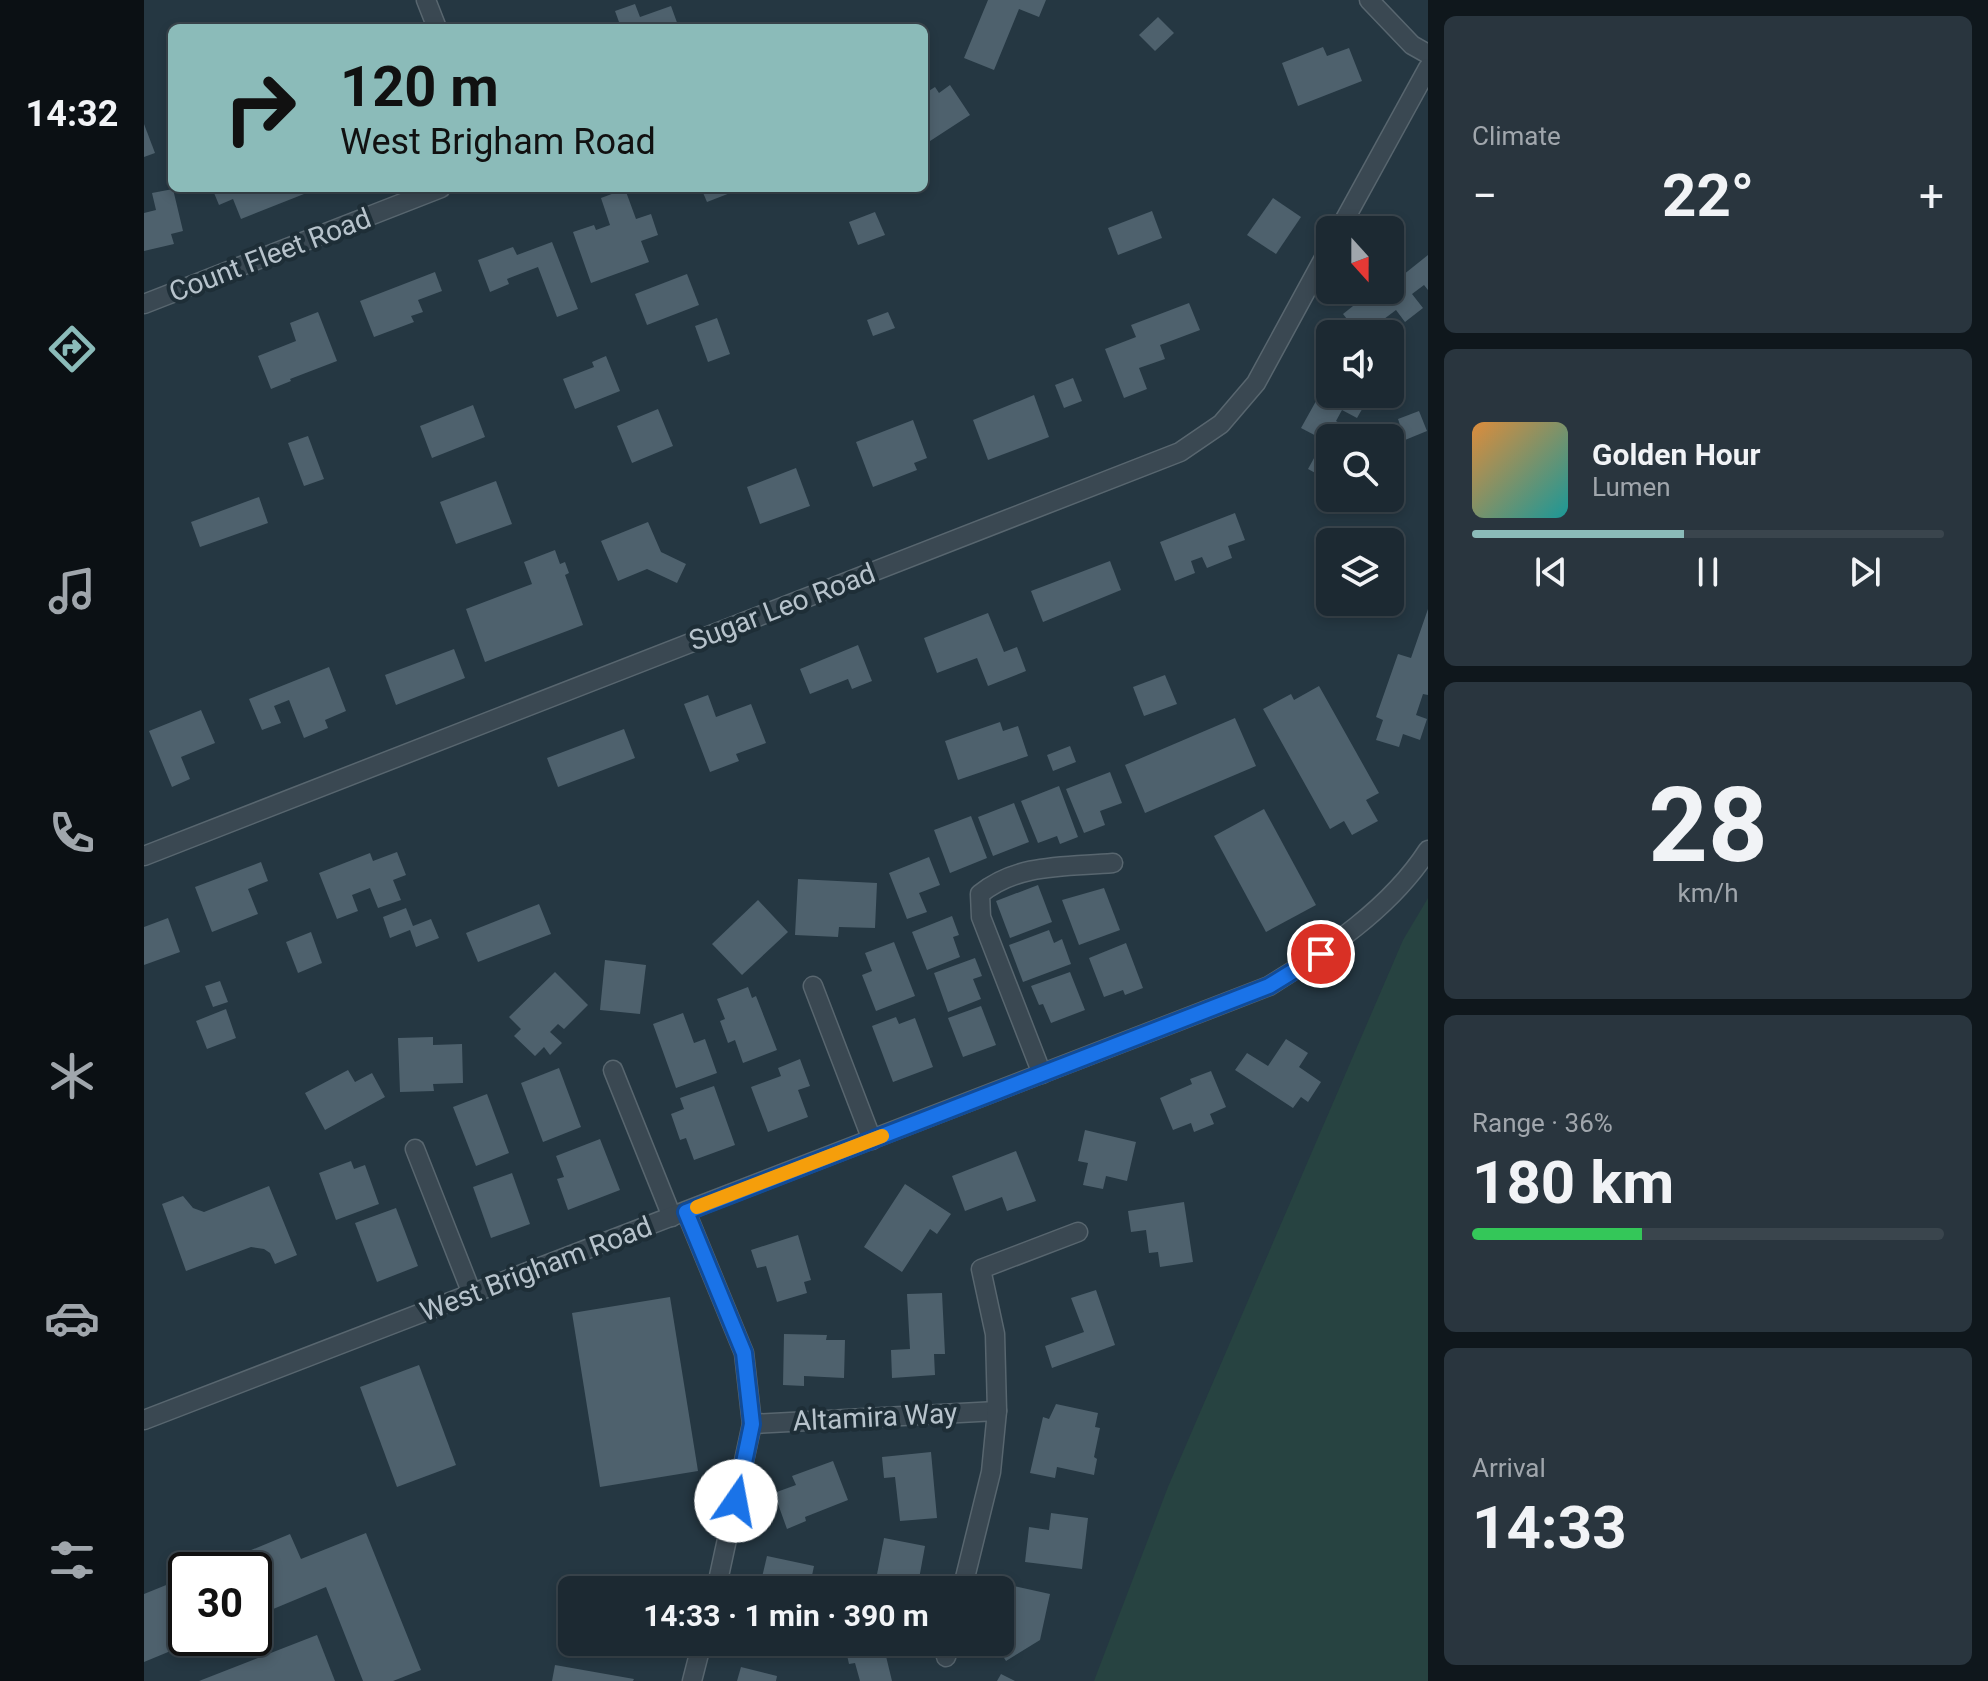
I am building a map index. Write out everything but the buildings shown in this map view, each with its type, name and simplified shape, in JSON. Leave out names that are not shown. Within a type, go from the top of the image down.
[{"type":"street","points":[[426,0],[435,24]]},
{"type":"street","points":[[1369,0],[1412,45],[1428,54]]},
{"type":"street","points":[[1347,216],[1428,68]]},
{"type":"street","name":"Count Fleet Road","points":[[144,304],[431,192]]},
{"type":"street","name":"Sugar Leo Road","points":[[144,856],[1180,452],[1221,424],[1256,383],[1316,273]]},
{"type":"street","name":"West Brigham Road","points":[[144,1420],[1269,986],[1321,954],[1370,914],[1417,867],[1428,850]]},
{"type":"street","points":[[1042,1074],[981,917],[980,894],[998,880],[1033,869],[1113,863]]},
{"type":"street","points":[[813,986],[872,1140]]},
{"type":"street","points":[[613,1070],[744,1353],[752,1424],[719,1576]]},
{"type":"street","points":[[415,1149],[472,1294]]},
{"type":"street","points":[[965,1576],[991,1472],[997,1411],[995,1334],[981,1269],[1078,1232]]},
{"type":"street","name":"Altamira Way","points":[[752,1424],[997,1411]]},
{"type":"street","points":[[692,1681],[698,1656]]},
{"type":"green space","points":[[1428,898],[1428,1681],[1094,1681],[1168,1487],[1403,940]]},
{"type":"slow traffic","points":[[697,1207],[882,1136]]},
{"type":"route","points":[[736,1501],[752,1424],[744,1353],[686,1212],[1269,986],[1321,954]]}]
